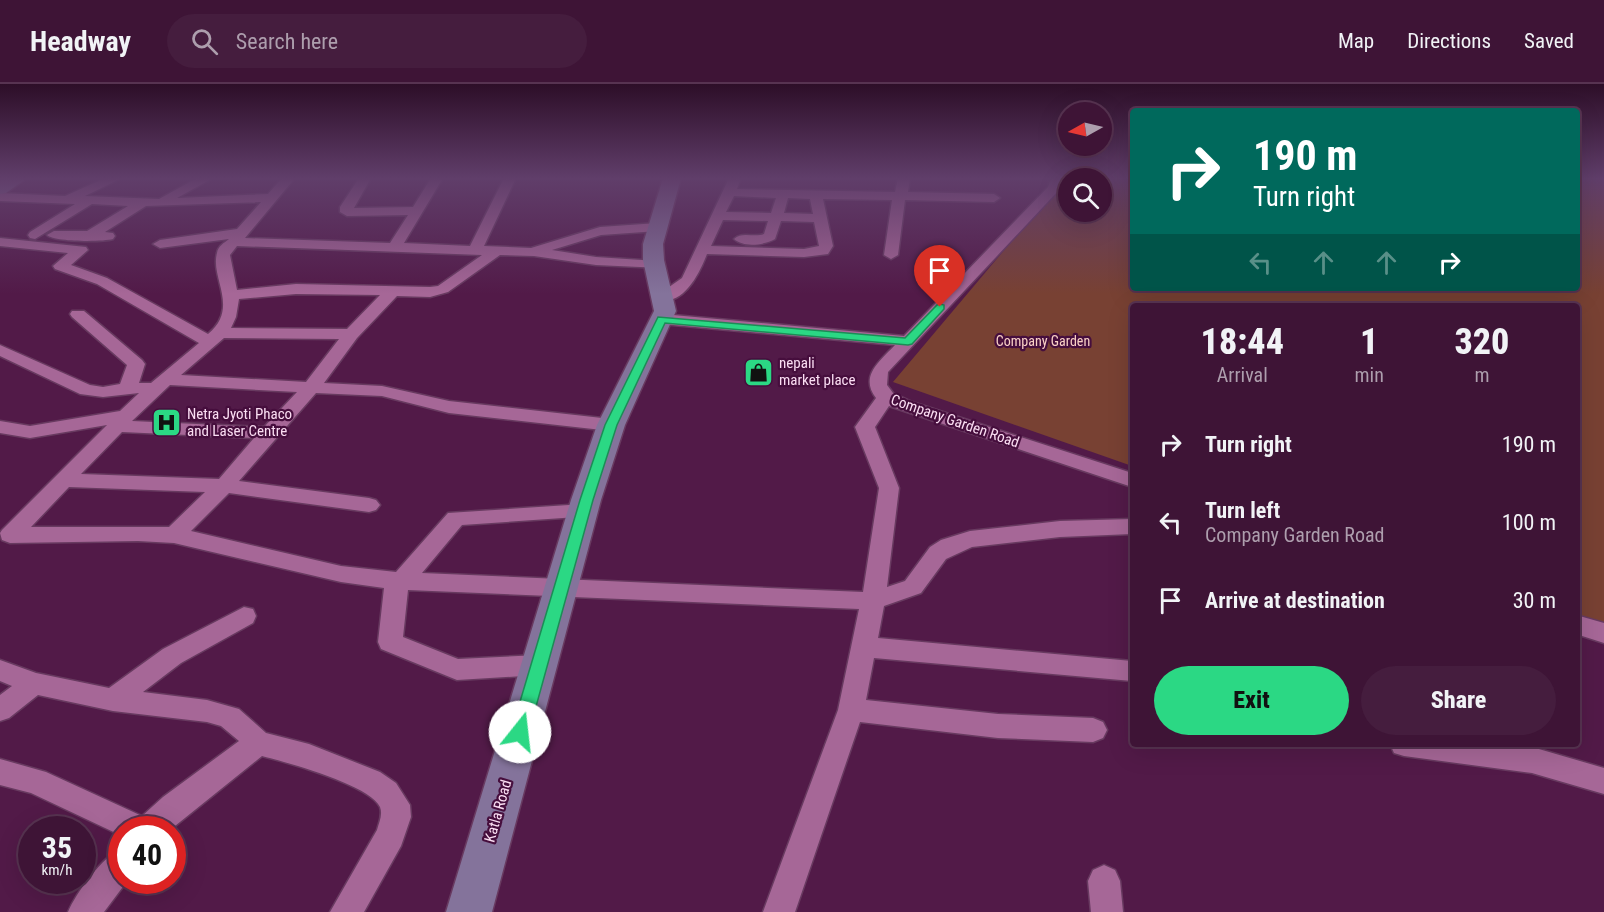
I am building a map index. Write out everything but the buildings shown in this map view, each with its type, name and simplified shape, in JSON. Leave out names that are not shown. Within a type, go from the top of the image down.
[{"type":"street","points":[[21,244],[64,217]]},
{"type":"street","points":[[89,236],[120,217]]},
{"type":"street","points":[[3,539],[122,421],[215,338],[228,317],[232,296],[223,255],[225,249],[255,217]]},
{"type":"street","points":[[394,248],[413,217]]},
{"type":"street","points":[[475,250],[491,217]]},
{"type":"street","name":"Katla Road","points":[[469,912],[584,510],[669,248],[666,217]]},
{"type":"street","points":[[659,283],[688,281],[717,217]]},
{"type":"street","points":[[704,244],[804,253],[823,250],[826,246],[820,218],[755,217]]},
{"type":"street","points":[[704,244],[767,239],[776,217]]},
{"type":"street","points":[[891,255],[895,217]]},
{"type":"street","name":"Company Garden Road","points":[[1027,217],[880,371],[877,380],[878,389],[886,397],[905,406],[1130,479]]},
{"type":"street","points":[[532,252],[600,231],[665,220]]},
{"type":"street","points":[[0,230],[37,234],[108,236]]},
{"type":"street","points":[[160,244],[237,238],[394,248],[532,252],[596,261],[659,283],[908,341]]},
{"type":"street","points":[[0,242],[81,250],[60,266],[102,281],[215,338],[351,334]]},
{"type":"street","points":[[232,296],[296,289],[430,292],[443,289],[495,252]]},
{"type":"street","points":[[174,535],[224,486],[311,388],[351,334],[393,291]]},
{"type":"street","points":[[78,314],[136,364],[128,388]]},
{"type":"street","points":[[5,357],[86,390],[103,392],[162,384],[382,391],[449,407],[611,425]]},
{"type":"street","points":[[779,912],[851,710],[873,601],[889,488],[865,427],[886,397]]},
{"type":"street","points":[[0,427],[30,432],[122,421],[269,433]]},
{"type":"street","points":[[64,480],[224,486],[369,505]]},
{"type":"street","points":[[539,664],[458,670],[390,642],[396,588],[456,518],[584,510]]},
{"type":"street","points":[[3,539],[138,533],[174,535],[341,574],[403,581],[873,601],[913,587],[938,553],[949,546],[970,539],[1060,529],[1130,527]]},
{"type":"street","points":[[113,700],[172,656],[244,616]]},
{"type":"street","points":[[1580,625],[1604,633]]},
{"type":"street","points":[[864,647],[1130,671]]},
{"type":"street","points":[[0,670],[34,683],[113,700],[207,711],[229,717],[245,729],[258,744],[299,753],[370,781],[386,792],[395,805],[396,818],[390,836],[346,912]]},
{"type":"street","points":[[0,710],[34,683]]},
{"type":"street","points":[[851,710],[998,726],[1093,730]]},
{"type":"street","points":[[163,816],[258,744]]},
{"type":"street","points":[[1428,747],[1532,760],[1604,781]]},
{"type":"street","points":[[0,772],[36,781],[110,816]]},
{"type":"street","points":[[1104,880],[1107,912]]},
{"type":"street","points":[[84,912],[108,881]]},
{"type":"green space","name":"Company Garden","points":[[1032,217],[1058,217],[1058,222],[1112,222],[1112,217],[1130,217],[1130,291],[1580,291],[1580,217],[1604,217],[1604,630],[1580,622],[1580,303],[1130,303],[1130,465],[893,382]]},
{"type":"place","name":"nepali market place","points":[[758,372]]},
{"type":"place","name":"Netra Jyoti Phaco and Laser Centre","points":[[166,423]]},
{"type":"route","points":[[520,732],[586,500],[611,425],[662,319],[908,341],[940,307]]}]
